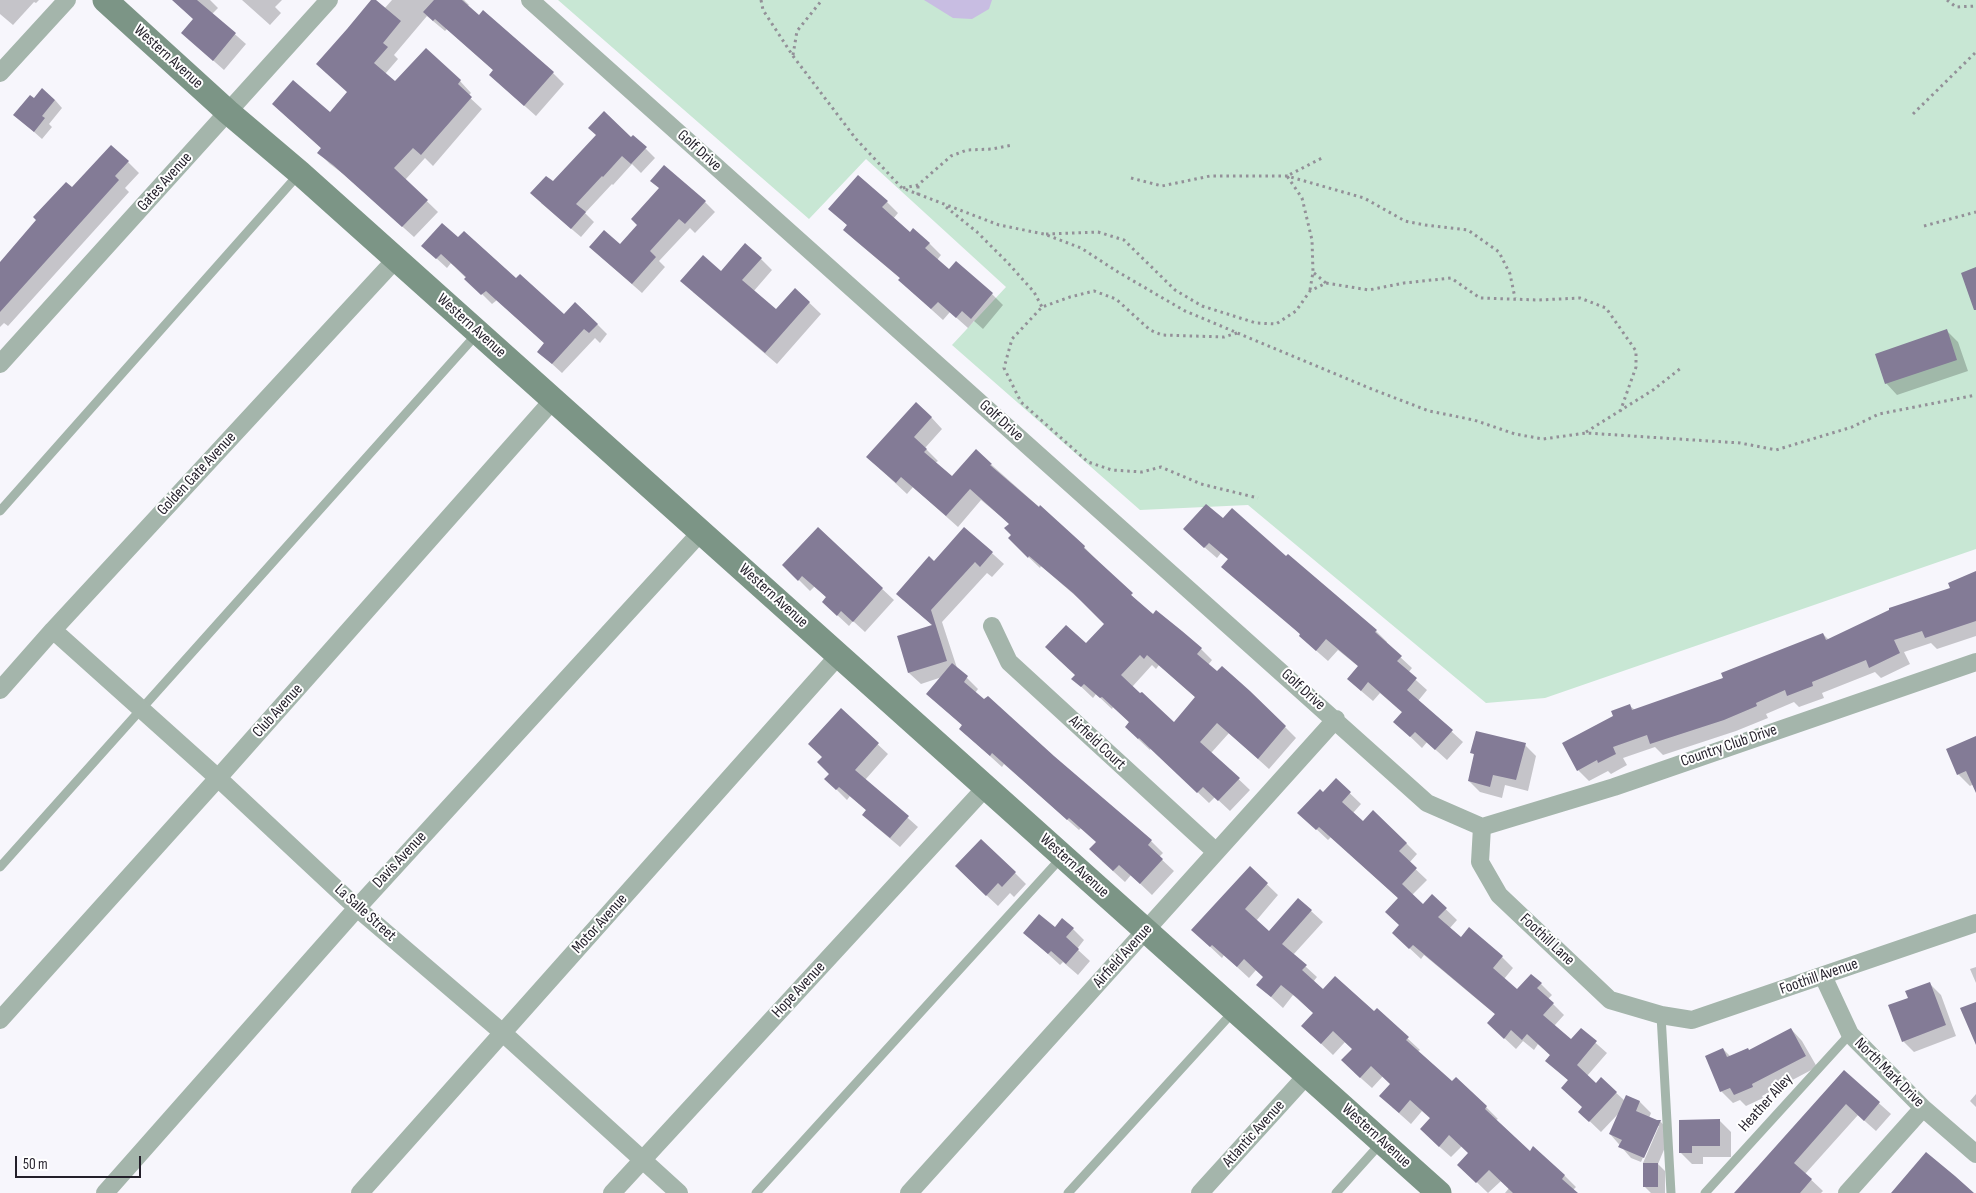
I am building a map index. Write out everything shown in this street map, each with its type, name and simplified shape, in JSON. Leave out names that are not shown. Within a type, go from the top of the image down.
[{"type":"street","points":[[0,73],[67,0]]},
{"type":"street","name":"Western Avenue","points":[[105,0],[1439,1193]]},
{"type":"street","name":"Gates Avenue","points":[[0,364],[329,0]]},
{"type":"street","name":"Golf Drive","points":[[530,0],[1428,803],[1482,827]]},
{"type":"street","name":"Golden Gate Avenue","points":[[0,690],[53,630],[396,259]]},
{"type":"street","name":"Club Avenue","points":[[0,1020],[218,778],[553,400]]},
{"type":"street","name":"Davis Avenue","points":[[105,1193],[357,908],[701,532]]},
{"type":"street","name":"Airfield Court","points":[[992,626],[1009,662],[1215,851]]},
{"type":"street","name":"La Salle Street","points":[[53,630],[218,778],[357,908],[503,1033],[679,1193]]},
{"type":"street","name":"Motor Avenue","points":[[360,1193],[839,655]]},
{"type":"street","name":"Country Club Drive","points":[[1482,827],[1614,787],[1976,662]]},
{"type":"street","name":"Airfield Avenue","points":[[909,1193],[1146,931],[1215,851],[1336,719]]},
{"type":"street","name":"Hope Avenue","points":[[612,1193],[986,787]]},
{"type":"street","name":"Foothill Lane","points":[[1482,827],[1480,862],[1499,895],[1610,1000],[1661,1015]]},
{"type":"street","name":"Foothill Avenue","points":[[1661,1015],[1692,1020],[1976,923]]},
{"type":"street","name":"North Mark Drive","points":[[1823,976],[1850,1034],[1923,1108],[1976,1154]]},
{"type":"street","name":"Atlantic Avenue","points":[[1200,1193],[1307,1075]]},
{"type":"street","points":[[1846,1193],[1923,1108]]},
{"type":"lane","points":[[0,511],[300,173]]},
{"type":"lane","points":[[0,867],[478,332]]},
{"type":"lane","points":[[756,1193],[1063,856]]},
{"type":"lane","points":[[1068,1193],[1235,1010]]},
{"type":"lane","points":[[1661,1015],[1671,1193]]},
{"type":"lane","name":"Heather Alley","points":[[1706,1193],[1850,1034]]},
{"type":"lane","points":[[1336,1193],[1382,1142]]},
{"type":"path","points":[[760,0],[763,10],[793,56],[856,139],[902,188],[999,225],[1044,234],[1081,248],[1185,311],[1369,388],[1429,410],[1474,420],[1515,434],[1543,439],[1586,433],[1740,443],[1776,450],[1852,427],[1879,414],[1976,395]]},
{"type":"path","points":[[793,56],[797,31],[822,0]]},
{"type":"path","points":[[1947,0],[1956,7],[1976,6]]},
{"type":"path","points":[[1913,114],[1976,52]]},
{"type":"path","points":[[902,188],[918,185],[951,156],[967,150],[992,149],[1012,145]]},
{"type":"path","points":[[1287,176],[1322,158]]},
{"type":"path","points":[[1131,178],[1162,186],[1210,176],[1287,176],[1364,198],[1406,221],[1468,230],[1499,252],[1510,274],[1515,298]]},
{"type":"path","points":[[1044,234],[1098,232],[1124,240],[1175,290],[1202,306],[1256,324],[1276,324],[1296,312],[1310,291],[1313,272],[1312,240],[1302,198],[1287,176]]},
{"type":"path","points":[[918,185],[918,195]]},
{"type":"path","points":[[942,204],[977,232],[1002,257],[1034,292],[1042,307]]},
{"type":"path","points":[[1924,226],[1976,212]]},
{"type":"path","points":[[1313,272],[1326,283],[1369,290],[1404,283],[1451,278],[1480,298],[1539,300],[1580,298],[1606,308],[1636,351],[1636,367],[1620,412]]},
{"type":"path","points":[[1310,291],[1326,283]]},
{"type":"path","points":[[1238,333],[1224,337],[1162,335],[1150,330],[1116,299],[1094,291],[1042,307],[1012,340],[1004,368],[1021,402],[1088,462],[1112,470],[1142,472],[1161,467],[1201,484],[1258,498]]},
{"type":"path","points":[[1586,433],[1653,390],[1681,368]]},
{"type":"green space","points":[[558,0],[1976,0],[1976,549],[1545,698],[1486,703],[1248,505],[1140,510],[952,345],[1006,287],[866,159],[809,219]]},
{"type":"shaded area","points":[[924,0],[992,0],[989,9],[972,19],[953,18]]},
{"type":"building","points":[[172,0],[197,0],[236,33],[213,61],[181,33],[193,19]]},
{"type":"building","points":[[371,0],[376,0],[401,21],[383,43],[388,47],[374,63],[395,81],[426,48],[461,80],[458,84],[472,97],[421,155],[413,148],[394,168],[428,200],[402,227],[317,153],[321,148],[272,104],[293,80],[330,112],[347,92],[316,64]]},
{"type":"building","points":[[434,0],[462,0],[479,15],[483,10],[554,72],[524,106],[489,75],[493,70],[435,19],[433,21],[423,12]]},
{"type":"building","points":[[42,88],[55,100],[42,116],[45,118],[34,132],[13,115],[30,95],[34,98]]},
{"type":"building","points":[[604,111],[631,137],[633,135],[647,147],[631,164],[622,156],[576,204],[586,212],[571,229],[530,193],[546,176],[553,181],[596,135],[588,128]]},
{"type":"building","points":[[111,145],[129,161],[115,176],[119,180],[0,312],[0,262],[36,220],[33,217],[66,182],[72,187]]},
{"type":"building","points":[[664,165],[706,201],[685,224],[679,219],[650,251],[656,257],[632,284],[589,247],[604,230],[620,244],[637,225],[631,219],[659,188],[650,181]]},
{"type":"building","points":[[858,175],[888,201],[882,207],[910,232],[913,228],[930,243],[925,248],[949,269],[956,261],[993,293],[971,319],[962,311],[956,318],[938,302],[931,309],[898,280],[900,278],[843,230],[847,225],[828,209]]},
{"type":"building","points":[[442,223],[458,237],[464,231],[516,278],[520,274],[564,314],[575,302],[598,324],[589,333],[584,329],[552,364],[537,352],[544,343],[486,291],[481,295],[464,279],[466,277],[441,254],[436,259],[421,246]]},
{"type":"building","points":[[745,243],[762,258],[742,280],[776,309],[795,288],[810,302],[765,353],[680,281],[703,255],[721,271]]},
{"type":"building","points":[[1976,267],[1976,310],[1974,310],[1961,273]]},
{"type":"building","points":[[1947,329],[1957,360],[1885,384],[1875,354]]},
{"type":"building","points":[[916,402],[932,417],[914,437],[927,449],[924,452],[952,476],[976,449],[992,464],[990,465],[1039,507],[1040,505],[1085,546],[1084,548],[1133,593],[1131,595],[1153,614],[1156,610],[1202,648],[1197,654],[1217,671],[1222,666],[1286,726],[1258,759],[1217,723],[1200,742],[1240,778],[1218,801],[1203,787],[1197,793],[1125,727],[1129,722],[1102,697],[1100,698],[1084,684],[1081,687],[1071,679],[1075,675],[1045,647],[1066,625],[1086,643],[1104,624],[1073,593],[1029,556],[1028,558],[1008,538],[1011,535],[1004,528],[1009,524],[970,489],[946,516],[901,477],[896,483],[866,457]],"holes":[[[1140,655],[1144,659],[1147,655],[1195,697],[1174,722],[1121,675]]]},
{"type":"building","points":[[1206,504],[1223,518],[1232,508],[1286,556],[1288,554],[1377,630],[1375,632],[1402,656],[1397,661],[1417,678],[1407,690],[1453,730],[1435,750],[1415,732],[1410,737],[1393,722],[1402,712],[1368,682],[1361,691],[1347,679],[1358,666],[1326,639],[1316,651],[1299,636],[1300,634],[1221,567],[1228,559],[1209,543],[1204,548],[1183,529]]},
{"type":"building","points":[[818,527],[883,588],[853,622],[841,611],[837,616],[822,602],[826,597],[802,576],[798,581],[782,565]]},
{"type":"building","points":[[964,527],[993,552],[980,567],[975,562],[931,610],[947,661],[908,673],[897,636],[932,625],[896,594],[929,556],[934,561]]},
{"type":"building","points":[[1976,571],[1976,621],[1925,638],[1922,631],[1894,640],[1900,653],[1869,668],[1866,660],[1812,682],[1813,686],[1787,696],[1785,690],[1756,703],[1757,706],[1724,720],[1650,744],[1647,735],[1613,747],[1616,754],[1598,763],[1597,760],[1577,771],[1562,743],[1613,716],[1611,711],[1630,704],[1632,710],[1723,678],[1721,673],[1823,633],[1826,640],[1889,610],[1889,608],[1950,588],[1948,583]]},
{"type":"building","points":[[952,663],[968,676],[964,682],[984,699],[988,696],[1054,756],[1152,840],[1148,845],[1163,859],[1140,884],[1119,865],[1113,871],[1089,849],[1096,842],[1069,818],[1067,820],[992,753],[990,756],[959,729],[962,725],[926,694]]},
{"type":"building","points":[[841,708],[879,743],[855,770],[909,816],[890,838],[862,815],[866,810],[839,787],[836,790],[824,779],[829,774],[817,762],[822,757],[808,744]]},
{"type":"building","points":[[1476,731],[1526,743],[1516,780],[1493,775],[1490,787],[1468,781],[1474,754],[1470,753]]},
{"type":"building","points":[[1976,736],[1976,793],[1966,771],[1957,775],[1946,749]]},
{"type":"building","points":[[1336,778],[1351,792],[1342,802],[1363,821],[1373,810],[1407,843],[1399,851],[1417,868],[1402,884],[1423,904],[1432,894],[1447,908],[1438,917],[1461,937],[1469,927],[1503,956],[1493,968],[1517,989],[1531,974],[1542,983],[1537,988],[1554,1003],[1543,1015],[1571,1039],[1581,1028],[1597,1041],[1577,1065],[1596,1083],[1601,1077],[1617,1092],[1589,1122],[1578,1112],[1582,1107],[1561,1088],[1568,1080],[1545,1061],[1550,1055],[1527,1034],[1522,1040],[1511,1030],[1504,1039],[1487,1023],[1495,1014],[1413,945],[1409,949],[1392,933],[1399,925],[1385,912],[1398,898],[1319,827],[1316,830],[1297,813],[1320,789],[1323,792]]},
{"type":"building","points":[[981,839],[1016,872],[1002,887],[998,883],[986,896],[955,866]]},
{"type":"building","points":[[1250,866],[1268,883],[1245,909],[1269,931],[1298,898],[1312,910],[1282,944],[1307,965],[1302,970],[1323,989],[1335,976],[1374,1011],[1377,1008],[1409,1037],[1406,1040],[1452,1081],[1456,1077],[1487,1106],[1485,1109],[1530,1151],[1533,1146],[1565,1175],[1562,1179],[1578,1193],[1513,1193],[1489,1170],[1476,1183],[1457,1165],[1468,1153],[1449,1135],[1439,1147],[1420,1129],[1430,1118],[1410,1100],[1399,1113],[1379,1096],[1390,1084],[1371,1066],[1360,1078],[1341,1060],[1352,1049],[1333,1031],[1321,1044],[1301,1026],[1313,1013],[1297,998],[1281,985],[1271,997],[1256,985],[1263,977],[1244,959],[1237,967],[1191,930]]},
{"type":"building","points":[[1039,914],[1055,927],[1062,918],[1074,928],[1066,937],[1079,949],[1066,964],[1051,951],[1048,954],[1023,933]]},
{"type":"building","points":[[1930,982],[1946,1025],[1902,1042],[1888,1005],[1908,998],[1905,991]]},
{"type":"building","points":[[1976,1002],[1976,1045],[1960,1008]]},
{"type":"building","points":[[1791,1028],[1806,1056],[1752,1084],[1753,1087],[1734,1095],[1730,1088],[1720,1092],[1705,1056],[1723,1048],[1727,1057],[1748,1048],[1749,1050]]},
{"type":"building","points":[[1844,1070],[1880,1102],[1864,1121],[1846,1104],[1794,1163],[1812,1179],[1800,1193],[1734,1193]]},
{"type":"building","points":[[1626,1095],[1640,1101],[1636,1111],[1661,1120],[1644,1158],[1618,1147],[1622,1140],[1609,1134]]},
{"type":"building","points":[[1720,1119],[1720,1146],[1692,1146],[1692,1153],[1679,1153],[1679,1120]]},
{"type":"building","points":[[1926,1152],[1955,1176],[1974,1193],[1891,1193]]},
{"type":"building","points":[[1643,1163],[1658,1163],[1658,1187],[1643,1187]]}]
